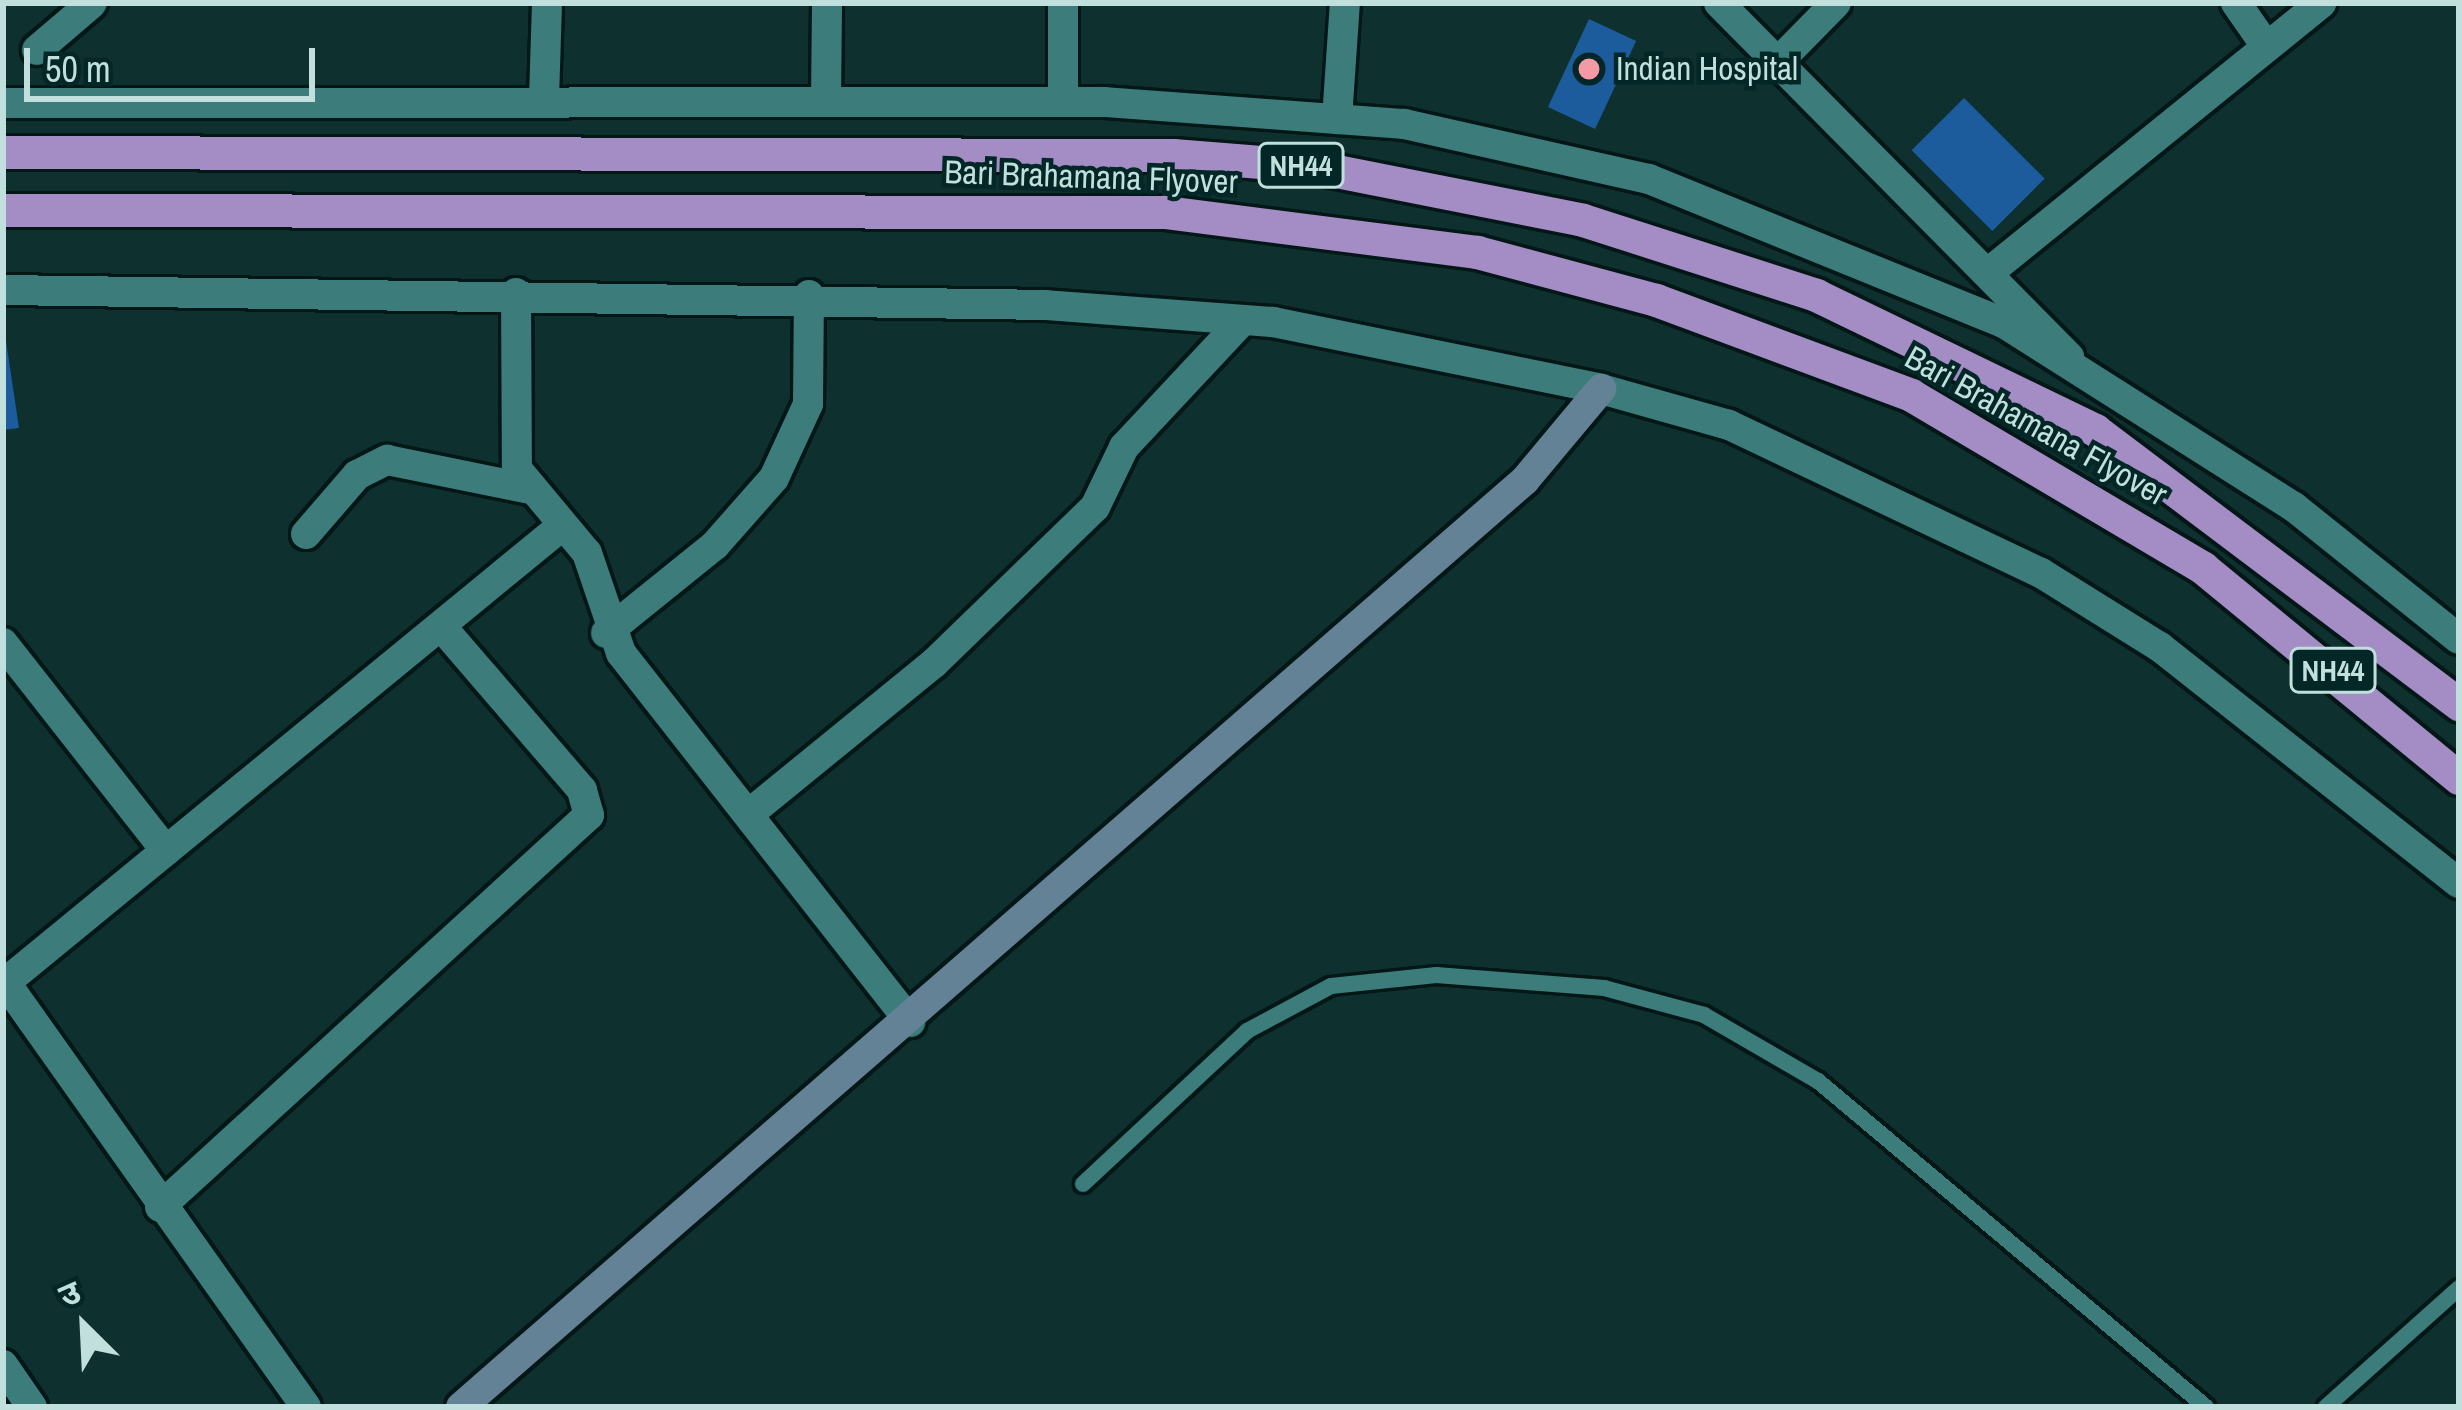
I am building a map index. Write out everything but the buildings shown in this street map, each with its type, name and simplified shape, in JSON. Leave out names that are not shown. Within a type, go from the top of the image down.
[{"type":"highway","name":"Bari Brahamana Flyover","points":[[3,152],[1173,154],[1311,166],[1583,220],[1816,295],[2095,430],[2459,704]]},
{"type":"highway","name":"Bari Brahamana Flyover","points":[[3,210],[1165,212],[1477,252],[1656,300],[1911,395],[2203,568],[2459,778]]},
{"type":"main road","points":[[461,1407],[910,1022],[1525,479],[1601,389]]},
{"type":"street","points":[[37,50],[92,3]]},
{"type":"street","points":[[544,99],[547,3]]},
{"type":"street","points":[[826,100],[827,3]]},
{"type":"street","points":[[1063,3],[1063,101]]},
{"type":"street","points":[[1337,119],[1345,3]]},
{"type":"street","points":[[1719,3],[2089,377]]},
{"type":"street","points":[[1779,61],[1836,3]]},
{"type":"street","points":[[2236,3],[2266,46]]},
{"type":"street","points":[[1988,273],[2321,3]]},
{"type":"street","points":[[3,104],[1063,101],[1337,119],[1649,179],[1924,286],[2089,377],[2294,507],[2459,639]]},
{"type":"street","points":[[3,290],[809,295],[1243,320],[1601,389],[1729,424],[2041,573],[2217,690],[2459,883]]},
{"type":"street","points":[[516,293],[508,430],[529,489],[587,553],[606,633],[910,1022]]},
{"type":"street","points":[[606,633],[715,545],[774,478],[808,404],[809,295]]},
{"type":"street","points":[[749,814],[934,663],[1095,507],[1124,447],[1243,320]]},
{"type":"street","points":[[306,534],[357,475],[387,460],[529,489]]},
{"type":"street","points":[[307,1407],[160,1207],[4,980],[563,525]]},
{"type":"street","points":[[160,1207],[589,815],[582,790],[441,626]]},
{"type":"street","points":[[3,644],[166,851]]},
{"type":"street","points":[[3,1365],[32,1407]]},
{"type":"lane","points":[[1083,1184],[1247,1031],[1331,986],[1436,975],[1604,988],[1704,1015],[1818,1081],[2206,1407]]},
{"type":"lane","points":[[2326,1407],[2459,1288]]},
{"type":"place","name":"Indian Hospital","points":[[1589,69]]}]
